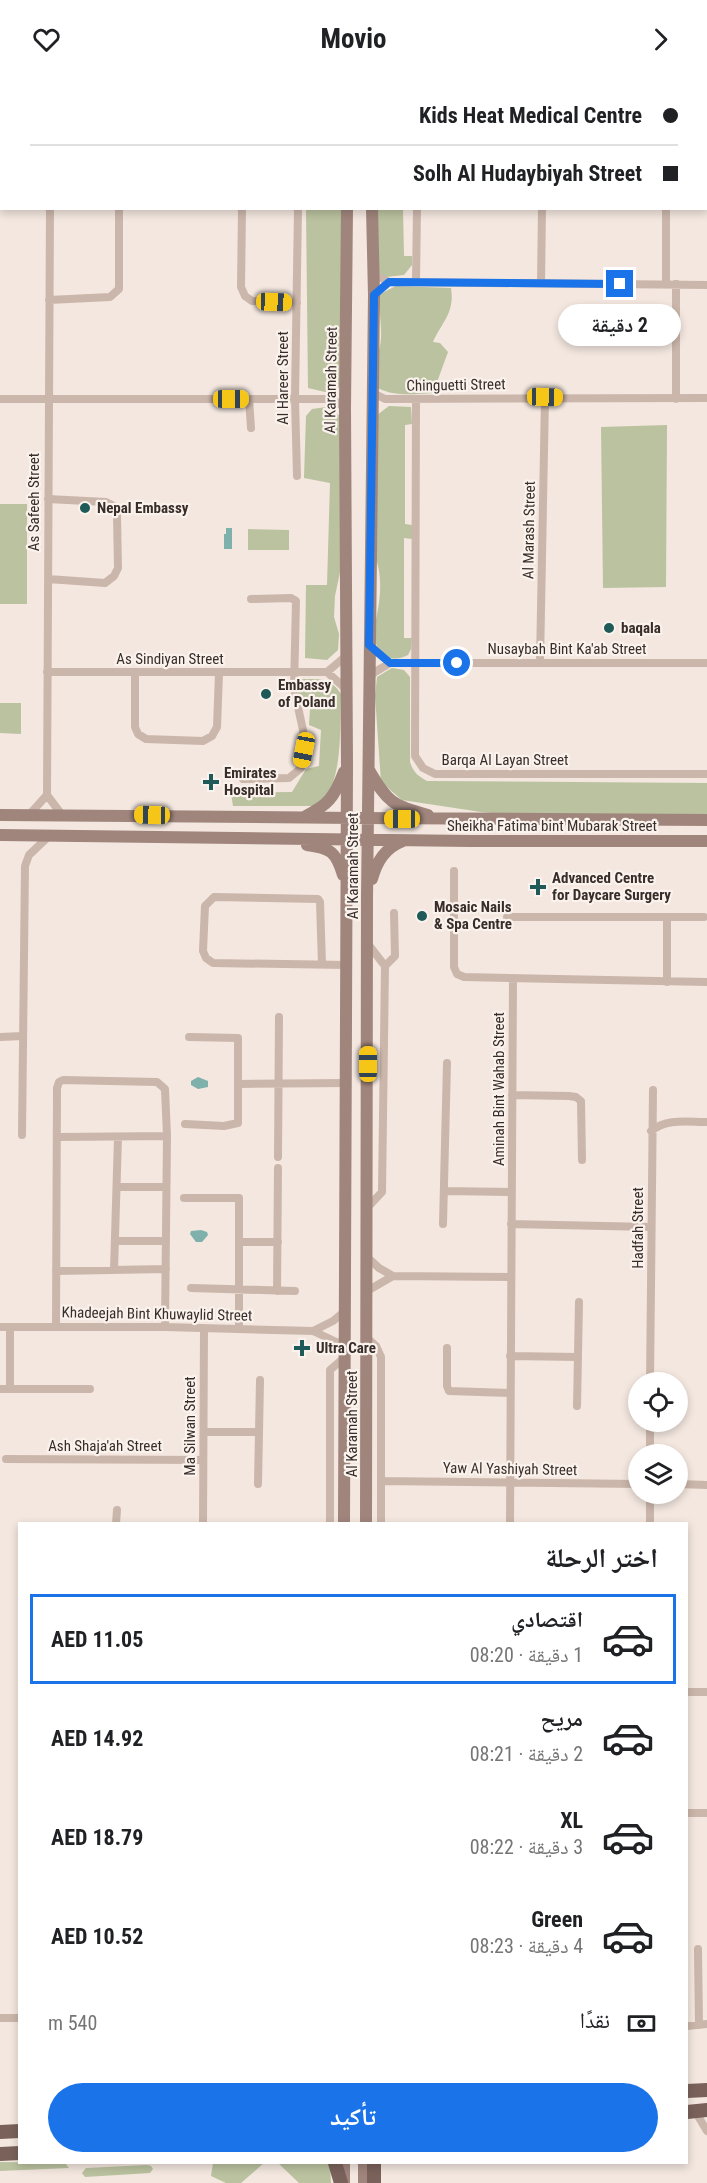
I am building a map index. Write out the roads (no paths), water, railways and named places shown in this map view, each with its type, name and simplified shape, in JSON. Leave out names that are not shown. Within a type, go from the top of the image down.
[{"type":"main road","name":"Al Karamah Street","points":[[344,1522],[347,210]]},
{"type":"main road","name":"Al Karamah Street","points":[[366,1522],[367,898],[371,392],[374,295],[372,210]]},
{"type":"main road","points":[[302,818],[320,809],[331,800],[347,766]]},
{"type":"main road","points":[[368,767],[380,789],[391,801],[403,808],[444,820]]},
{"type":"main road","name":"Sheikha Fatima bint Mubarak Street","points":[[0,815],[444,820],[707,820]]},
{"type":"main road","name":"Sheikha Fatima bint Mubarak Street","points":[[0,835],[368,840],[707,841]]},
{"type":"main road","points":[[290,839],[302,845],[330,850],[339,861],[346,886]]},
{"type":"main road","points":[[367,898],[375,867],[381,857],[393,846],[407,840]]},
{"type":"main road","points":[[688,2091],[707,2090]]},
{"type":"main road","points":[[0,2132],[18,2131]]},
{"type":"main road","points":[[0,2154],[18,2153]]},
{"type":"main road","points":[[335,2164],[342,2183]]},
{"type":"main road","points":[[342,2183],[344,2164]]},
{"type":"main road","points":[[364,2164],[364,2183]]},
{"type":"main road","points":[[374,2164],[374,2183]]},
{"type":"street","name":"As Safeeh Street","points":[[47,795],[50,210]]},
{"type":"street","points":[[49,300],[110,297],[116,294],[119,289],[119,210]]},
{"type":"street","points":[[242,210],[241,287],[245,296],[252,301],[297,303]]},
{"type":"street","name":"Al Hareer Street","points":[[297,476],[295,399],[298,210]]},
{"type":"street","points":[[416,282],[417,210]]},
{"type":"street","points":[[541,283],[542,210]]},
{"type":"street","points":[[666,210],[666,284]]},
{"type":"street","points":[[374,274],[389,282],[707,285]]},
{"type":"street","points":[[374,295],[389,282]]},
{"type":"street","points":[[676,284],[676,399]]},
{"type":"street","points":[[333,399],[345,389]]},
{"type":"street","name":"Chinguetti Street","points":[[371,392],[385,399],[707,398]]},
{"type":"street","name":"Al Marash Street","points":[[540,663],[545,397]]},
{"type":"street","points":[[0,399],[333,399],[345,408]]},
{"type":"street","points":[[249,399],[251,428]]},
{"type":"street","name":"Chinguetti Street","points":[[371,409],[385,399]]},
{"type":"street","name":"Barqa Al Layan Street","points":[[416,399],[415,756],[423,768],[435,774],[707,774]]},
{"type":"street","points":[[48,500],[106,502],[114,506],[117,514],[118,568],[114,576],[105,582],[48,579]]},
{"type":"street","points":[[243,779],[289,778],[301,768],[304,750],[303,730],[294,688],[296,601],[291,598],[251,599]]},
{"type":"street","points":[[369,645],[390,663],[382,666],[369,678]]},
{"type":"street","points":[[346,656],[327,672],[346,689]]},
{"type":"street","name":"Nusaybah Bint Ka'ab Street","points":[[390,663],[707,663]]},
{"type":"street","name":"As Sindiyan Street","points":[[47,672],[327,672]]},
{"type":"street","points":[[135,673],[135,727],[138,734],[146,739],[203,741],[212,736],[217,728],[219,673]]},
{"type":"street","points":[[28,815],[47,795],[62,815]]},
{"type":"street","points":[[22,1135],[25,866],[29,855],[50,835]]},
{"type":"street","points":[[454,871],[454,967],[457,974],[465,978],[707,982]]},
{"type":"street","points":[[322,964],[318,899],[214,897],[205,906],[203,951],[206,958],[213,963],[346,965]]},
{"type":"street","points":[[385,966],[395,956],[394,913]]},
{"type":"street","points":[[507,917],[704,917]]},
{"type":"street","points":[[667,917],[667,982]]},
{"type":"street","points":[[367,1208],[382,1192],[385,966],[368,944]]},
{"type":"street","name":"Aminah Bint Wahab Street","points":[[510,1522],[513,979]]},
{"type":"street","points":[[278,1157],[279,1017]]},
{"type":"street","points":[[0,1037],[23,1036]]},
{"type":"street","points":[[185,1124],[224,1126],[238,1123],[238,1038],[189,1037]]},
{"type":"street","points":[[443,1224],[447,1063]]},
{"type":"street","points":[[56,1326],[57,1088],[59,1082],[63,1080],[157,1082],[165,1089],[167,1136],[165,1327]]},
{"type":"street","points":[[238,1084],[346,1083]]},
{"type":"street","name":"Hadfah Street","points":[[650,1372],[653,1090]]},
{"type":"street","points":[[512,1095],[570,1096],[581,1101],[582,1160]]},
{"type":"street","points":[[651,1131],[660,1124],[669,1122],[707,1122]]},
{"type":"street","points":[[58,1137],[167,1136]]},
{"type":"street","points":[[114,1270],[118,1137]]},
{"type":"street","points":[[277,1291],[278,1168]]},
{"type":"street","points":[[117,1187],[166,1187]]},
{"type":"street","points":[[445,1191],[511,1192]]},
{"type":"street","points":[[184,1198],[239,1198],[239,1329]]},
{"type":"street","points":[[511,1224],[651,1227]]},
{"type":"street","points":[[116,1241],[166,1241]]},
{"type":"street","points":[[239,1242],[278,1242]]},
{"type":"street","points":[[367,1257],[379,1268],[393,1276],[511,1277]]},
{"type":"street","points":[[56,1270],[166,1269]]},
{"type":"street","points":[[367,1291],[393,1276]]},
{"type":"street","points":[[191,1288],[295,1291]]},
{"type":"street","points":[[578,1406],[579,1302]]},
{"type":"street","points":[[313,1331],[345,1311]]},
{"type":"street","name":"Khadeejah Bint Khuwaylid Street","points":[[0,1327],[165,1327],[313,1331],[345,1351]]},
{"type":"street","points":[[10,1327],[10,1389]]},
{"type":"street","name":"Ma Silwan Street","points":[[203,1522],[204,1329]]},
{"type":"street","points":[[367,1338],[376,1346],[381,1357],[381,1522]]},
{"type":"street","points":[[447,1348],[447,1386],[451,1393],[510,1393]]},
{"type":"street","points":[[330,1522],[330,1370],[345,1351]]},
{"type":"street","points":[[510,1356],[578,1357]]},
{"type":"street","points":[[258,1484],[260,1380]]},
{"type":"street","points":[[0,1389],[90,1389]]},
{"type":"street","points":[[204,1432],[259,1432]]},
{"type":"street","name":"Ash Shaja'ah Street","points":[[6,1459],[203,1460]]},
{"type":"street","name":"Yaw Al Yashiyah Street","points":[[381,1481],[628,1484]]},
{"type":"street","points":[[688,1484],[707,1485]]},
{"type":"street","points":[[650,1504],[650,1522]]},
{"type":"street","points":[[116,1522],[117,1510]]},
{"type":"street","points":[[688,1692],[707,1692]]},
{"type":"street","points":[[688,1813],[707,1813]]},
{"type":"street","points":[[688,2026],[703,2024],[698,1949]]},
{"type":"street","points":[[0,2018],[18,2018]]},
{"type":"street","points":[[696,2111],[707,2131]]},
{"type":"water","points":[[226,528],[232,528],[232,549],[224,549]]},
{"type":"water","points":[[198,1077],[208,1081],[208,1087],[198,1089],[191,1085],[191,1081]]},
{"type":"water","points":[[191,1231],[207,1232],[208,1235],[202,1242],[196,1242],[190,1234]]},
{"type":"place","name":"Nepal Embassy","points":[[85,508]]},
{"type":"place","name":"baqala","points":[[609,628]]},
{"type":"place","name":"Embassy of Poland","points":[[266,694]]},
{"type":"place","name":"Emirates Hospital","points":[[211,782]]},
{"type":"place","name":"Advanced Centre for Daycare Surgery","points":[[538,887]]},
{"type":"place","name":"Mosaic Nails & Spa Centre","points":[[422,916]]},
{"type":"place","name":"Ultra Care","points":[[302,1348]]}]
